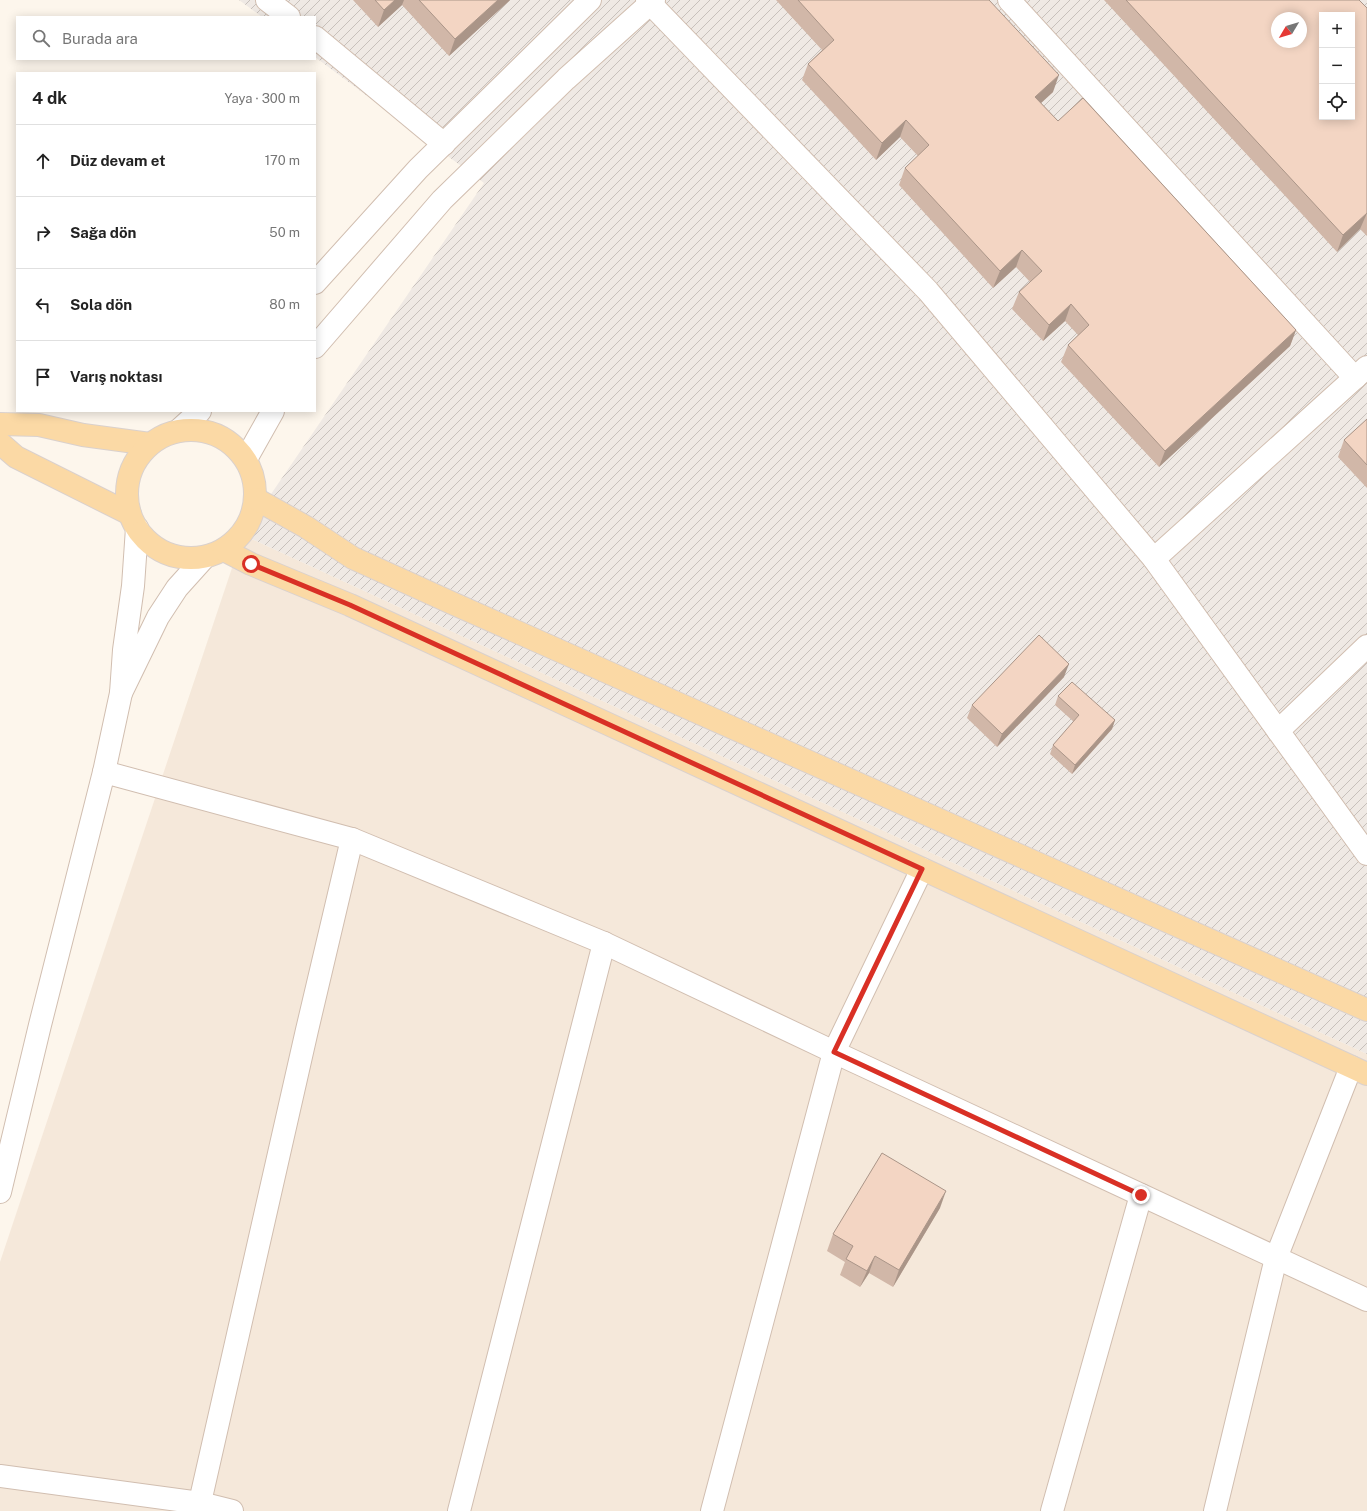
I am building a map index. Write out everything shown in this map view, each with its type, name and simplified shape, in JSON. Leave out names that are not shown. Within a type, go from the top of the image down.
[{"type":"main road","points":[[0,424],[40,425],[83,435],[150,444]]},
{"type":"main road","points":[[193,429],[214,433],[232,444],[246,459],[254,478],[256,499],[251,519],[240,537],[214,554],[183,559],[163,552],[146,540],[133,521],[127,499],[128,483],[132,469],[139,455],[150,444],[163,436],[178,431],[193,429]]},
{"type":"main road","points":[[0,442],[16,457],[133,521]]},
{"type":"main road","points":[[256,499],[306,527],[353,558],[430,594],[1367,1010]]},
{"type":"main road","points":[[214,554],[251,564],[365,611],[1359,1071]]},
{"type":"street","points":[[267,0],[288,16]]},
{"type":"street","points":[[316,282],[413,175],[590,0]]},
{"type":"street","points":[[1009,0],[1361,372],[1154,559]]},
{"type":"street","points":[[316,346],[442,200],[566,79],[650,1],[928,291],[1154,559],[1367,854]]},
{"type":"street","points":[[316,38],[444,144]]},
{"type":"street","points":[[178,431],[199,412]]},
{"type":"street","points":[[246,459],[273,412]]},
{"type":"street","points":[[0,1192],[40,1025],[104,772],[121,694],[124,650],[133,586],[133,521]]},
{"type":"street","points":[[121,694],[158,617],[177,588],[214,554]]},
{"type":"street","points":[[1278,731],[1367,646]]},
{"type":"street","points":[[104,772],[352,839],[604,943],[834,1052],[1367,1300]]},
{"type":"street","points":[[199,1507],[352,839]]},
{"type":"street","points":[[712,1511],[834,1052],[922,869]]},
{"type":"street","points":[[458,1511],[604,943]]},
{"type":"street","points":[[1215,1511],[1276,1258],[1359,1071]]},
{"type":"street","points":[[1052,1511],[1141,1195]]},
{"type":"street","points":[[0,1476],[232,1511]]},
{"type":"shaded area","points":[[239,0],[1367,0],[1367,1054],[243,535],[484,183],[316,58],[316,16],[261,16]]},
{"type":"shaded area","points":[[243,535],[1367,1054],[1367,1511],[0,1511],[0,1262]]},
{"type":"building","points":[[375,0],[395,0],[384,10]]},
{"type":"building","points":[[419,0],[498,0],[455,39]]},
{"type":"building","points":[[798,0],[989,0],[1059,75],[1035,97],[1058,121],[1083,98],[1296,330],[1165,451],[1068,345],[1089,325],[1071,304],[1049,325],[1019,292],[1042,271],[1022,250],[1000,271],[905,168],[929,145],[906,120],[882,143],[808,64],[834,40]]},
{"type":"building","points":[[1126,0],[1359,0],[1367,8],[1367,213],[1343,235]]},
{"type":"building","points":[[1367,419],[1367,465],[1344,440]]},
{"type":"building","points":[[1039,635],[1069,664],[1002,734],[972,705]]},
{"type":"building","points":[[1072,682],[1115,720],[1075,765],[1053,745],[1079,715],[1058,696]]},
{"type":"building","points":[[882,1153],[946,1191],[899,1270],[875,1256],[867,1271],[846,1259],[853,1246],[833,1234]]},
{"type":"route","points":[[251,564],[350,605],[922,869],[834,1052],[1141,1195]]}]
